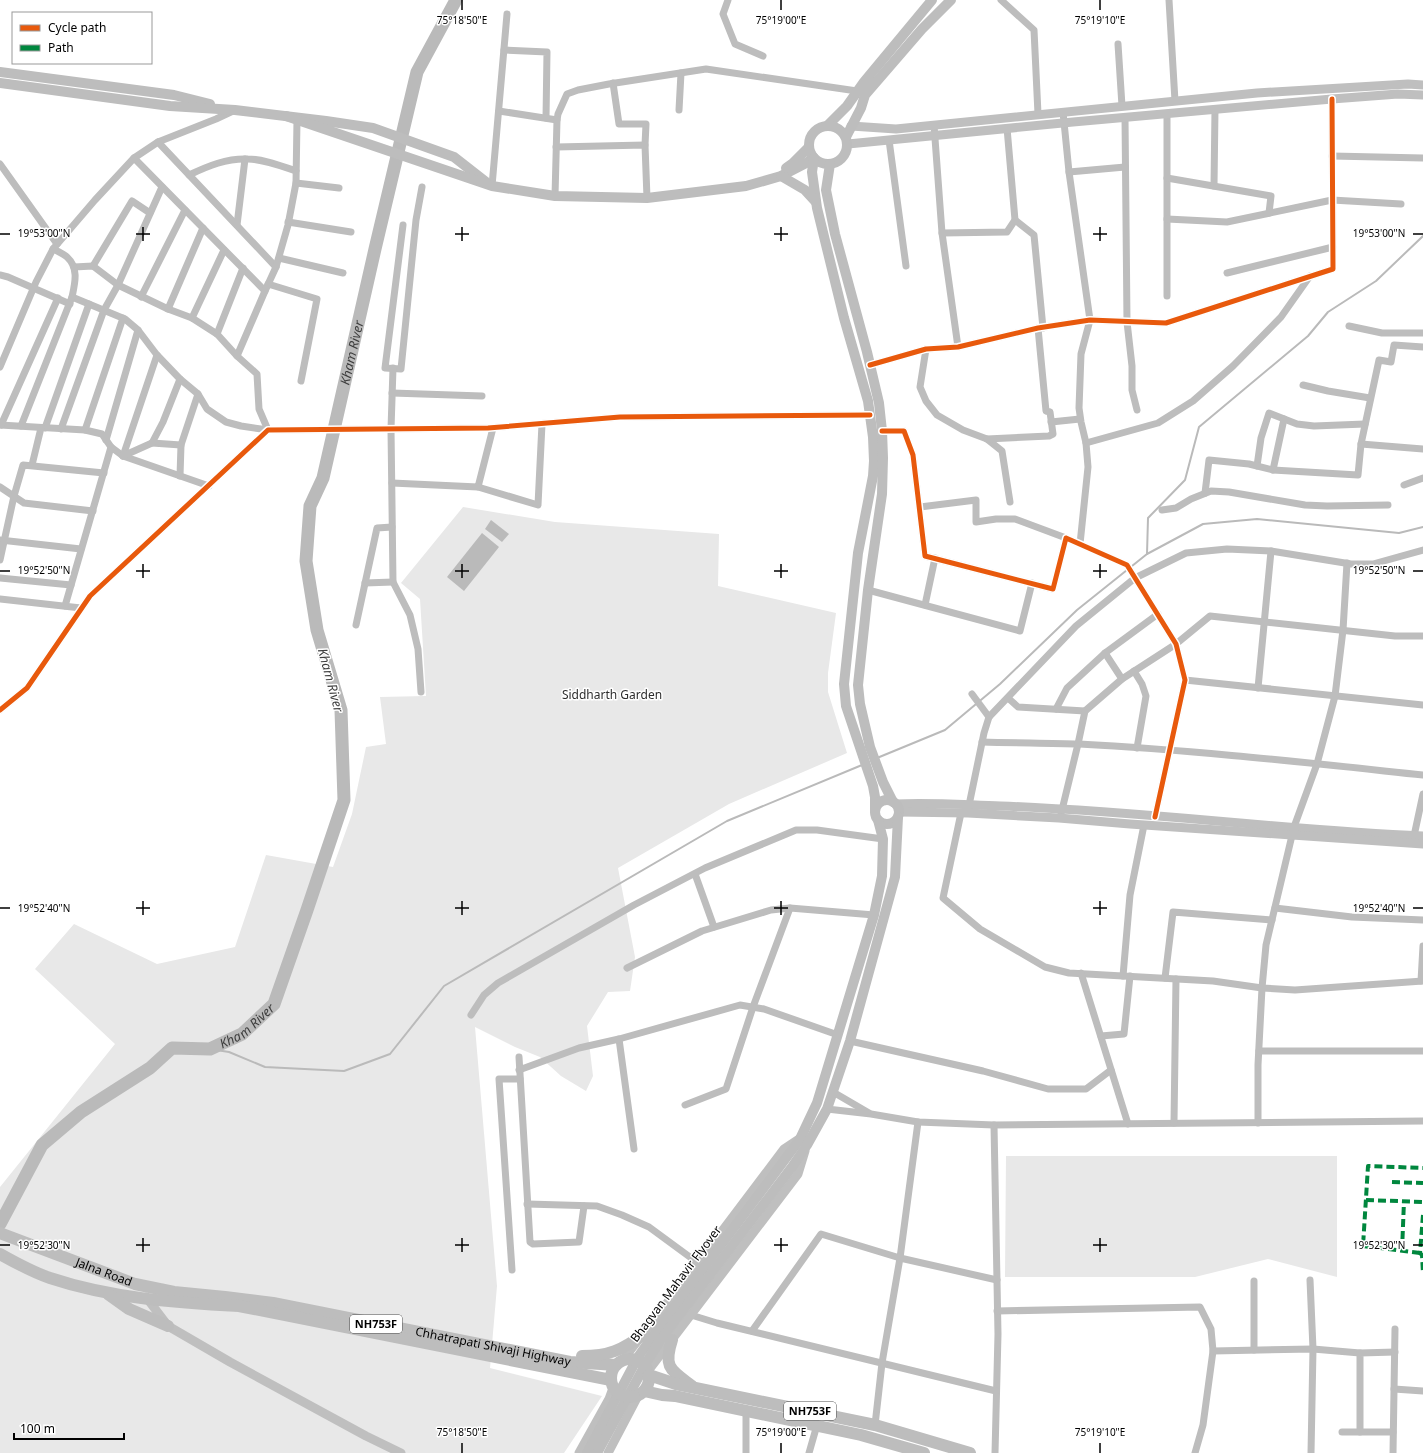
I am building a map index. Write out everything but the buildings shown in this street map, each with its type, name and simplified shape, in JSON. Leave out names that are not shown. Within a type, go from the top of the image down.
[{"type":"highway","name":"Jalna Road","points":[[0,1233],[134,1284]]},
{"type":"highway","name":"NH753F","points":[[0,1254],[32,1271],[50,1278],[107,1293],[147,1298]]},
{"type":"highway","name":"Chhatrapati Shivaji Highway","points":[[134,1284],[174,1292],[273,1303],[570,1362],[619,1363]]},
{"type":"highway","points":[[107,1293],[129,1309],[168,1326]]},
{"type":"highway","name":"Chhatrapati Shivaji Highway","points":[[147,1298],[194,1304],[240,1306],[612,1384]]},
{"type":"highway","points":[[541,1357],[597,1356],[622,1349],[644,1334]]},
{"type":"highway","points":[[672,1340],[668,1354],[669,1365],[675,1374],[695,1388]]},
{"type":"highway","name":"NH753F","points":[[619,1363],[627,1360],[637,1361],[645,1367],[648,1373],[676,1384],[875,1425],[970,1453]]},
{"type":"highway","points":[[612,1384],[612,1372],[619,1363]]},
{"type":"highway","points":[[641,1393],[648,1384],[648,1373]]},
{"type":"highway","name":"NH753F","points":[[612,1384],[618,1393],[624,1396],[631,1397],[641,1393],[675,1396],[861,1435],[924,1453]]},
{"type":"main road","points":[[767,180],[793,163],[809,147],[812,135],[816,131],[827,126],[847,106],[932,0]]},
{"type":"main road","points":[[814,158],[824,164],[830,164],[841,160],[847,150],[847,141],[851,126],[861,108],[865,95],[922,29],[951,0]]},
{"type":"main road","points":[[0,72],[174,95],[236,110]]},
{"type":"main road","points":[[0,83],[170,106],[236,110],[326,121],[376,129],[454,157],[491,185]]},
{"type":"main road","points":[[286,116],[491,185],[555,196],[647,198],[746,186],[781,176],[814,158]]},
{"type":"main road","points":[[827,126],[838,129],[847,141]]},
{"type":"main road","points":[[803,1142],[827,1109],[850,1041],[895,877],[896,809],[878,784],[866,749],[846,706],[844,684],[858,552],[873,476],[873,437],[868,401],[844,318],[816,202],[812,172],[814,158],[809,147]]},
{"type":"main road","points":[[830,164],[826,190],[835,234],[879,403],[882,431],[882,494],[868,590],[858,686],[866,749]]},
{"type":"main road","points":[[781,176],[805,190],[816,202]]},
{"type":"main road","points":[[878,784],[876,797],[877,816],[885,824],[889,824],[893,822],[896,809]]},
{"type":"main road","points":[[803,1142],[817,1103],[874,915],[882,876],[883,839],[876,808],[885,801],[896,809]]},
{"type":"main road","name":"Bhagvan Mahavir Flyover","points":[[597,1453],[659,1342],[788,1165],[803,1142]]},
{"type":"main road","name":"Bhagvan Mahavir Flyover","points":[[587,1453],[638,1357],[652,1337],[788,1165]]},
{"type":"street","points":[[728,0],[723,14],[735,44],[763,56]]},
{"type":"street","points":[[1001,0],[1034,30],[1038,114]]},
{"type":"street","points":[[1169,0],[1175,101]]},
{"type":"street","points":[[491,185],[507,14]]},
{"type":"street","points":[[1118,44],[1122,106]]},
{"type":"street","points":[[504,50],[547,52],[546,118]]},
{"type":"street","points":[[555,196],[558,114],[567,94],[578,90],[613,83],[706,69],[857,92]]},
{"type":"street","points":[[679,110],[681,73]]},
{"type":"street","points":[[613,83],[619,124],[646,124],[645,144],[647,198]]},
{"type":"street","points":[[851,126],[896,129],[1264,92],[1408,84],[1423,85]]},
{"type":"street","points":[[847,141],[889,140],[1064,122],[1332,99],[1398,94],[1423,95]]},
{"type":"street","points":[[870,365],[926,349],[958,347],[1040,328],[1090,320],[1166,323],[1333,269],[1332,99]]},
{"type":"street","points":[[1214,186],[1215,109]]},
{"type":"street","points":[[0,367],[34,288],[55,247],[95,200],[134,158],[158,142],[236,110]]},
{"type":"street","points":[[499,111],[557,120]]},
{"type":"street","points":[[1063,112],[1069,172],[1090,320],[1081,354],[1079,408],[1086,443],[1088,467],[1080,544]]},
{"type":"street","points":[[1167,114],[1167,296]]},
{"type":"street","points":[[1125,117],[1128,322],[1132,366],[1132,390],[1137,410]]},
{"type":"street","points":[[237,356],[279,258],[296,182],[297,120]]},
{"type":"street","points":[[934,125],[942,233],[958,347]]},
{"type":"street","points":[[942,233],[1007,232],[1015,220],[1007,128]]},
{"type":"street","points":[[889,140],[906,266]]},
{"type":"street","points":[[158,142],[276,267]]},
{"type":"street","points":[[556,147],[645,144]]},
{"type":"street","points":[[1332,156],[1423,158]]},
{"type":"street","points":[[134,158],[224,250],[267,288],[317,299],[301,380]]},
{"type":"street","points":[[189,175],[210,165],[232,160],[245,159],[272,164],[296,171]]},
{"type":"street","points":[[237,225],[245,159]]},
{"type":"street","points":[[0,164],[55,247],[67,257],[74,267],[76,280],[71,300],[21,426]]},
{"type":"street","points":[[1069,172],[1126,167]]},
{"type":"street","points":[[1167,178],[1271,196],[1269,213]]},
{"type":"street","points":[[296,182],[339,188]]},
{"type":"street","points":[[61,429],[104,310],[118,285],[162,186]]},
{"type":"street","points":[[403,224],[385,368],[401,369],[416,220],[422,187]]},
{"type":"street","points":[[1167,219],[1228,222],[1332,200],[1401,204]]},
{"type":"street","points":[[93,266],[132,201],[150,213]]},
{"type":"street","points":[[141,296],[185,210]]},
{"type":"street","points":[[987,439],[1050,436],[1053,434],[1050,412],[1046,411],[1034,235],[1015,220]]},
{"type":"street","points":[[288,222],[351,232]]},
{"type":"street","points":[[168,309],[203,228]]},
{"type":"street","points":[[1227,273],[1333,247]]},
{"type":"street","points":[[192,318],[224,250]]},
{"type":"street","points":[[279,258],[343,273]]},
{"type":"street","points":[[74,267],[93,266],[118,285],[168,309],[192,318],[217,334],[237,356],[257,374],[259,409],[268,430]]},
{"type":"street","points":[[217,334],[243,268]]},
{"type":"street","points":[[0,275],[58,298],[90,304],[123,318],[138,330],[157,355],[180,379],[198,394],[206,409],[226,422],[241,426],[268,430],[493,428],[620,417],[870,414]]},
{"type":"street","points":[[1086,443],[1158,423],[1193,400],[1233,366],[1281,316],[1310,276]]},
{"type":"street","points":[[58,298],[1,425],[85,430],[102,434],[111,447],[124,456],[209,486]]},
{"type":"street","points":[[32,465],[43,428],[90,304]]},
{"type":"street","points":[[85,430],[123,318]]},
{"type":"street","points":[[1349,326],[1382,333],[1423,333]]},
{"type":"street","points":[[106,440],[138,330]]},
{"type":"street","points":[[1205,493],[1209,460],[1249,464],[1273,470],[1358,475],[1361,444],[1379,360],[1392,362],[1394,345],[1423,347]]},
{"type":"street","points":[[926,349],[920,387],[926,400],[937,416],[963,430],[987,439],[1002,451],[1010,502]]},
{"type":"street","points":[[124,456],[157,355]]},
{"type":"street","points":[[393,368],[391,429],[393,582],[410,615],[418,649],[421,692]]},
{"type":"street","points":[[152,443],[163,422],[180,379]]},
{"type":"street","points":[[1303,385],[1370,398]]},
{"type":"street","points":[[392,393],[482,396]]},
{"type":"street","points":[[180,476],[182,445],[198,394]]},
{"type":"street","points":[[1256,466],[1261,438],[1269,413],[1297,424],[1314,426],[1365,424]]},
{"type":"street","points":[[1051,422],[1080,419]]},
{"type":"street","points":[[1273,470],[1284,419]]},
{"type":"street","points":[[392,483],[478,488],[538,505],[542,424]]},
{"type":"street","points":[[478,488],[493,428]]},
{"type":"street","points":[[0,710],[27,688],[90,596],[121,565],[209,486],[268,430]]},
{"type":"street","points":[[882,431],[904,430],[913,455],[925,556],[1053,589],[1066,538]]},
{"type":"street","points":[[124,456],[152,443],[182,445]]},
{"type":"street","points":[[1361,444],[1423,449]]},
{"type":"street","points":[[65,606],[111,447]]},
{"type":"street","points":[[0,560],[2,540],[23,464],[104,473]]},
{"type":"street","points":[[1404,485],[1423,478]]},
{"type":"street","points":[[0,487],[24,503],[93,511]]},
{"type":"street","points":[[1162,510],[1176,508],[1211,490],[1305,505],[1388,505]]},
{"type":"street","points":[[920,506],[976,500],[976,522],[996,519],[1015,519],[1066,538],[1127,565],[1176,644],[1184,680],[1155,817]]},
{"type":"street","points":[[356,624],[377,528],[392,527]]},
{"type":"street","points":[[2,540],[81,549]]},
{"type":"street","points":[[1423,550],[1373,564],[1347,563],[1271,551],[1227,549],[1186,553],[1135,578],[1076,626],[989,717],[943,898],[980,929],[1045,967],[1069,973],[1213,981],[1262,988],[1295,990],[1422,981],[1423,946]]},
{"type":"street","points":[[1258,688],[1271,551]]},
{"type":"street","points":[[925,605],[935,558]]},
{"type":"street","points":[[1258,1122],[1259,1051],[1266,945],[1293,831],[1317,764],[1335,696],[1343,630],[1347,563]]},
{"type":"street","points":[[0,578],[71,585]]},
{"type":"street","points":[[365,583],[393,582]]},
{"type":"street","points":[[868,590],[1020,631],[1032,583]]},
{"type":"street","points":[[0,599],[81,608]]},
{"type":"street","points":[[1056,709],[1067,688],[1105,653],[1158,614]]},
{"type":"street","points":[[1059,818],[1085,711],[1122,678],[1176,644],[1210,616],[1395,636],[1423,636]]},
{"type":"street","points":[[1105,653],[1122,678]]},
{"type":"street","points":[[1134,671],[1142,684],[1146,696],[1137,748]]},
{"type":"street","points":[[1184,680],[1423,705]]},
{"type":"street","points":[[972,694],[989,717]]},
{"type":"street","points":[[1008,698],[1018,707],[1085,711]]},
{"type":"street","points":[[982,742],[1078,744],[1137,748],[1423,775]]},
{"type":"street","points":[[896,809],[925,802],[966,810],[1144,825],[1418,836],[1423,794]]},
{"type":"street","points":[[966,810],[1062,808],[1423,844]]},
{"type":"street","points":[[1101,1036],[1124,1034],[1130,895],[1144,825]]},
{"type":"street","points":[[470,1015],[484,995],[498,983],[634,905],[695,874],[796,830],[817,830],[883,839]]},
{"type":"street","points":[[695,874],[714,927]]},
{"type":"street","points":[[685,1105],[726,1089],[753,1007],[790,908]]},
{"type":"street","points":[[627,968],[702,931],[771,910],[790,908],[874,915]]},
{"type":"street","points":[[1275,908],[1352,917],[1423,920]]},
{"type":"street","points":[[1164,978],[1173,912],[1272,920]]},
{"type":"street","points":[[1081,973],[1128,1124]]},
{"type":"street","points":[[1174,1123],[1176,979]]},
{"type":"street","points":[[520,1070],[579,1048],[619,1039],[740,1005],[764,1009],[838,1035]]},
{"type":"street","points":[[619,1039],[634,1149]]},
{"type":"street","points":[[850,1041],[983,1071],[1048,1089],[1086,1089],[1112,1070]]},
{"type":"street","points":[[1259,1051],[1423,1051]]},
{"type":"street","points":[[519,1057],[530,1242],[534,1244],[579,1242],[584,1206]]},
{"type":"street","points":[[512,1270],[500,1079],[520,1079]]},
{"type":"street","points":[[833,1092],[871,1114]]},
{"type":"street","points":[[827,1109],[871,1114],[918,1122],[994,1125],[1423,1121]]},
{"type":"street","points":[[875,1425],[882,1363],[900,1258],[918,1122]]},
{"type":"street","points":[[994,1125],[997,1280],[995,1453]]},
{"type":"street","points":[[619,1363],[644,1334],[784,1149],[803,1142],[798,1174],[648,1373]]},
{"type":"street","points":[[527,1204],[597,1206],[649,1227],[698,1263]]},
{"type":"street","points":[[752,1331],[821,1234],[900,1258],[997,1280]]},
{"type":"street","points":[[1310,1280],[1313,1349],[1311,1453]]},
{"type":"street","points":[[1254,1281],[1254,1350]]},
{"type":"street","name":"Jalna Road","points":[[134,1284],[147,1298],[168,1326]]},
{"type":"street","points":[[997,1310],[1200,1307],[1211,1330],[1213,1351],[1203,1425],[1195,1453]]},
{"type":"street","points":[[691,1315],[710,1321],[996,1391]]},
{"type":"street","points":[[168,1326],[366,1436],[401,1453]]},
{"type":"street","points":[[1393,1453],[1396,1329]]},
{"type":"street","points":[[1213,1351],[1313,1349],[1360,1353],[1395,1352]]},
{"type":"street","points":[[1360,1353],[1360,1432]]},
{"type":"street","points":[[579,1453],[609,1399],[612,1384]]},
{"type":"street","points":[[1394,1389],[1423,1391]]},
{"type":"street","points":[[608,1453],[641,1393]]},
{"type":"street","points":[[746,1410],[746,1453]]},
{"type":"street","points":[[809,1453],[817,1425]]},
{"type":"street","points":[[1342,1432],[1393,1432]]},
{"type":"green space","name":"Siddharth Garden","points":[[463,507],[555,522],[719,534],[718,586],[836,613],[828,673],[828,692],[847,753],[729,804],[618,868],[635,957],[630,991],[608,992],[587,1026],[593,1076],[586,1091],[561,1076],[540,1057],[515,1047],[475,1027],[497,1286],[490,1368],[602,1396],[564,1453],[0,1453],[0,1187],[115,1044],[35,969],[74,924],[157,964],[235,947],[266,855],[333,867],[352,814],[366,747],[386,744],[380,697],[426,696],[420,599],[401,583]]},
{"type":"green space","points":[[1006,1156],[1337,1156],[1337,1277],[1268,1259],[1195,1277],[1005,1277]]},
{"type":"shaded area","points":[[491,520],[509,534],[502,542],[485,529]]},
{"type":"shaded area","points":[[482,533],[499,547],[464,591],[447,577]]},
{"type":"waterway","name":"Kham River","points":[[0,1224],[42,1145],[81,1112],[150,1068],[172,1048],[210,1049],[242,1034],[274,1004],[344,800],[341,710],[317,630],[306,561],[310,506],[323,478],[417,72],[456,0]]},
{"type":"waterway","points":[[877,758],[945,730],[1000,684],[1077,610],[1147,554],[1148,518],[1185,480],[1199,427],[1308,336],[1328,312],[1376,281],[1423,236]]},
{"type":"waterway","points":[[1147,554],[1203,524],[1257,519],[1399,533],[1423,527]]},
{"type":"waterway","points":[[210,1049],[229,1052],[265,1067],[344,1071],[390,1054],[444,986],[727,821],[862,765]]},
{"type":"marked path","points":[[1420,1253],[1363,1246],[1368,1166],[1423,1168]]},
{"type":"marked path","points":[[1392,1182],[1423,1183]]},
{"type":"marked path","points":[[1366,1200],[1423,1202]]},
{"type":"marked path","points":[[1402,1251],[1404,1201]]},
{"type":"marked path","points":[[1423,1215],[1420,1253],[1422,1255],[1423,1273]]},
{"type":"cycle path","points":[[870,365],[926,349],[958,347],[1038,328],[1090,320],[1166,323],[1333,269],[1332,99]]},
{"type":"cycle path","points":[[0,710],[27,688],[90,596],[268,430],[488,428],[620,417],[870,415]]},
{"type":"cycle path","points":[[882,431],[904,431],[913,455],[925,556],[1053,589],[1066,538],[1127,565],[1176,644],[1185,680],[1155,817]]}]
